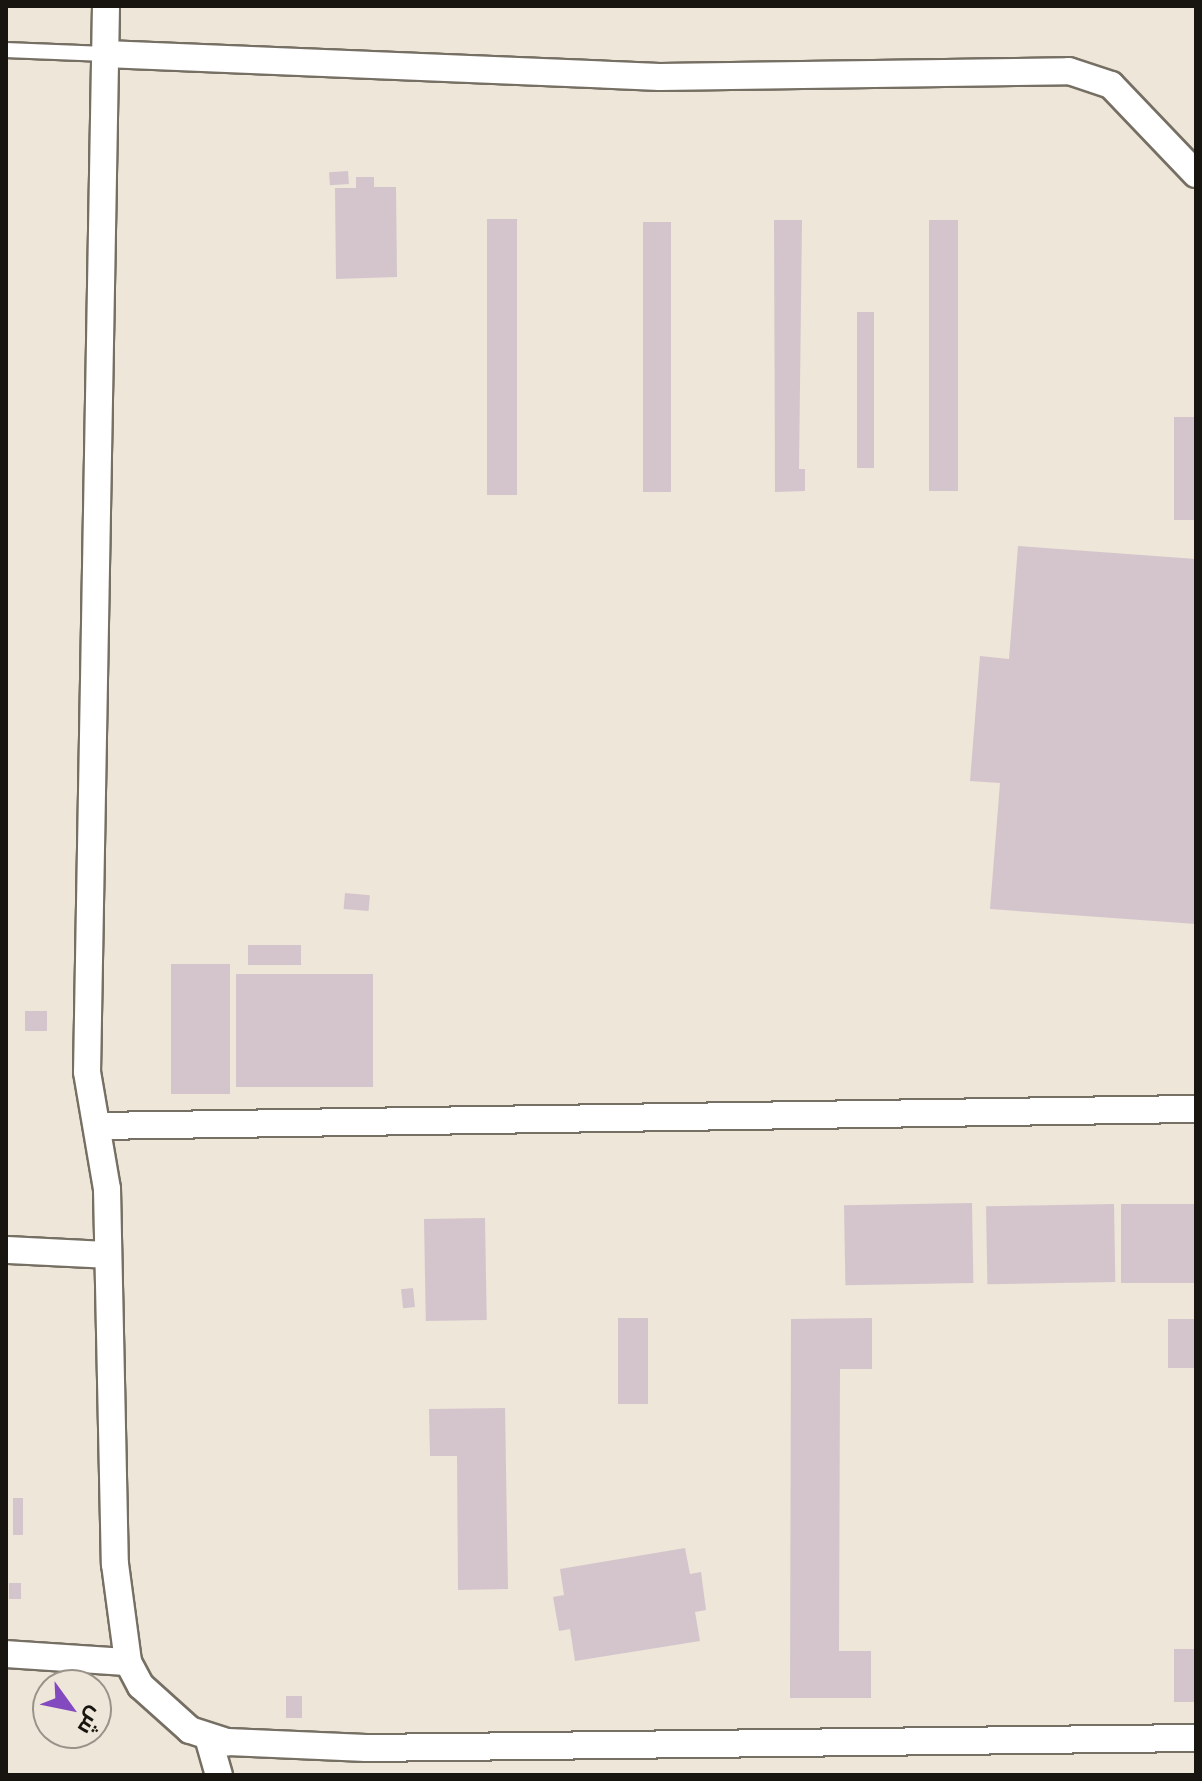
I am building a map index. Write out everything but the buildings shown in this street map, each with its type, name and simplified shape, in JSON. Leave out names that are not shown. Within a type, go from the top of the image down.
[{"type":"street","points":[[106,6],[86,957],[87,1072],[97,1126],[108,1255],[115,1564],[128,1662],[158,1706],[208,1737],[366,1748],[1196,1738]]},
{"type":"street","points":[[105,54],[660,77],[1069,71],[1111,85],[1196,174]]},
{"type":"street","points":[[97,1126],[1196,1109]]},
{"type":"street","points":[[6,1250],[108,1255]]},
{"type":"street","points":[[6,1654],[128,1662]]},
{"type":"street","points":[[208,1737],[219,1775]]},
{"type":"lane","points":[[6,50],[105,54]]}]
